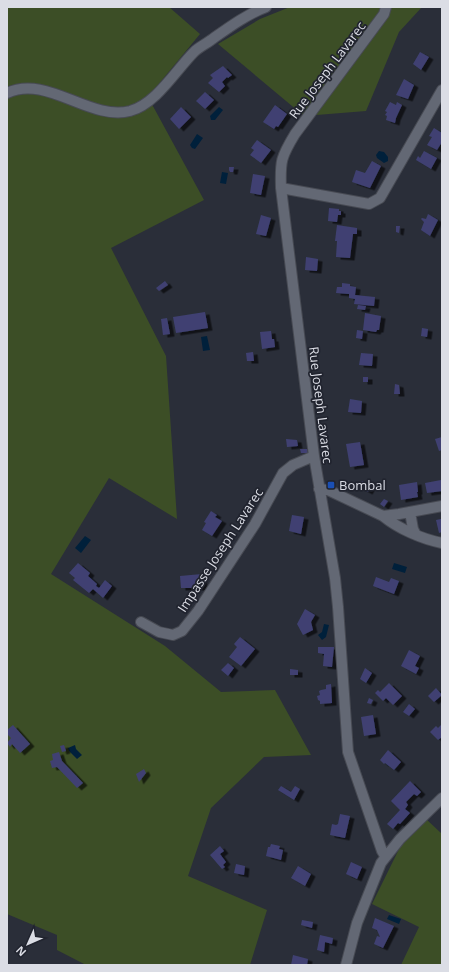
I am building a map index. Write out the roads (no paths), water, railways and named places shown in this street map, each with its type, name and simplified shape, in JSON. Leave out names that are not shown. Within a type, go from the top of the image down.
[{"type":"street","points":[[7,93],[12,90],[36,88],[95,108],[116,113],[131,110],[151,100],[196,51],[231,26],[266,7]]},
{"type":"street","name":"Rue Joseph Lavarec","points":[[385,856],[348,752],[335,578],[314,456],[281,188],[280,167],[284,152],[295,134],[384,14],[386,7]]},
{"type":"street","points":[[281,188],[369,204],[380,198],[442,90]]},
{"type":"street","name":"Impasse Joseph Lavarec","points":[[141,622],[159,632],[173,635],[182,631],[198,611],[255,524],[283,473],[293,465],[314,456]]},
{"type":"street","points":[[319,489],[328,490],[383,516],[427,540],[442,543]]},
{"type":"street","points":[[383,516],[442,506]]},
{"type":"street","points":[[410,512],[413,529],[416,534]]},
{"type":"street","points":[[346,965],[357,923],[385,856],[400,839],[442,798]]},
{"type":"water","points":[[219,107],[223,110],[215,120],[211,120],[210,116]]},
{"type":"water","points":[[197,134],[203,138],[195,149],[190,145]]},
{"type":"water","points":[[379,151],[384,152],[388,157],[388,161],[384,163],[377,158],[376,155]]},
{"type":"water","points":[[222,172],[228,173],[226,184],[220,183]]},
{"type":"water","points":[[207,336],[210,350],[203,351],[201,337]]},
{"type":"water","points":[[85,536],[91,540],[81,553],[75,548]]},
{"type":"water","points":[[394,563],[407,567],[405,573],[392,569]]},
{"type":"water","points":[[324,624],[329,625],[326,637],[322,640],[318,635],[322,632]]},
{"type":"water","points":[[75,745],[76,749],[82,755],[77,759],[68,748]]},
{"type":"water","points":[[389,915],[401,919],[399,924],[387,919]]},
{"type":"place","name":"Bombal","points":[[331,485]]}]
